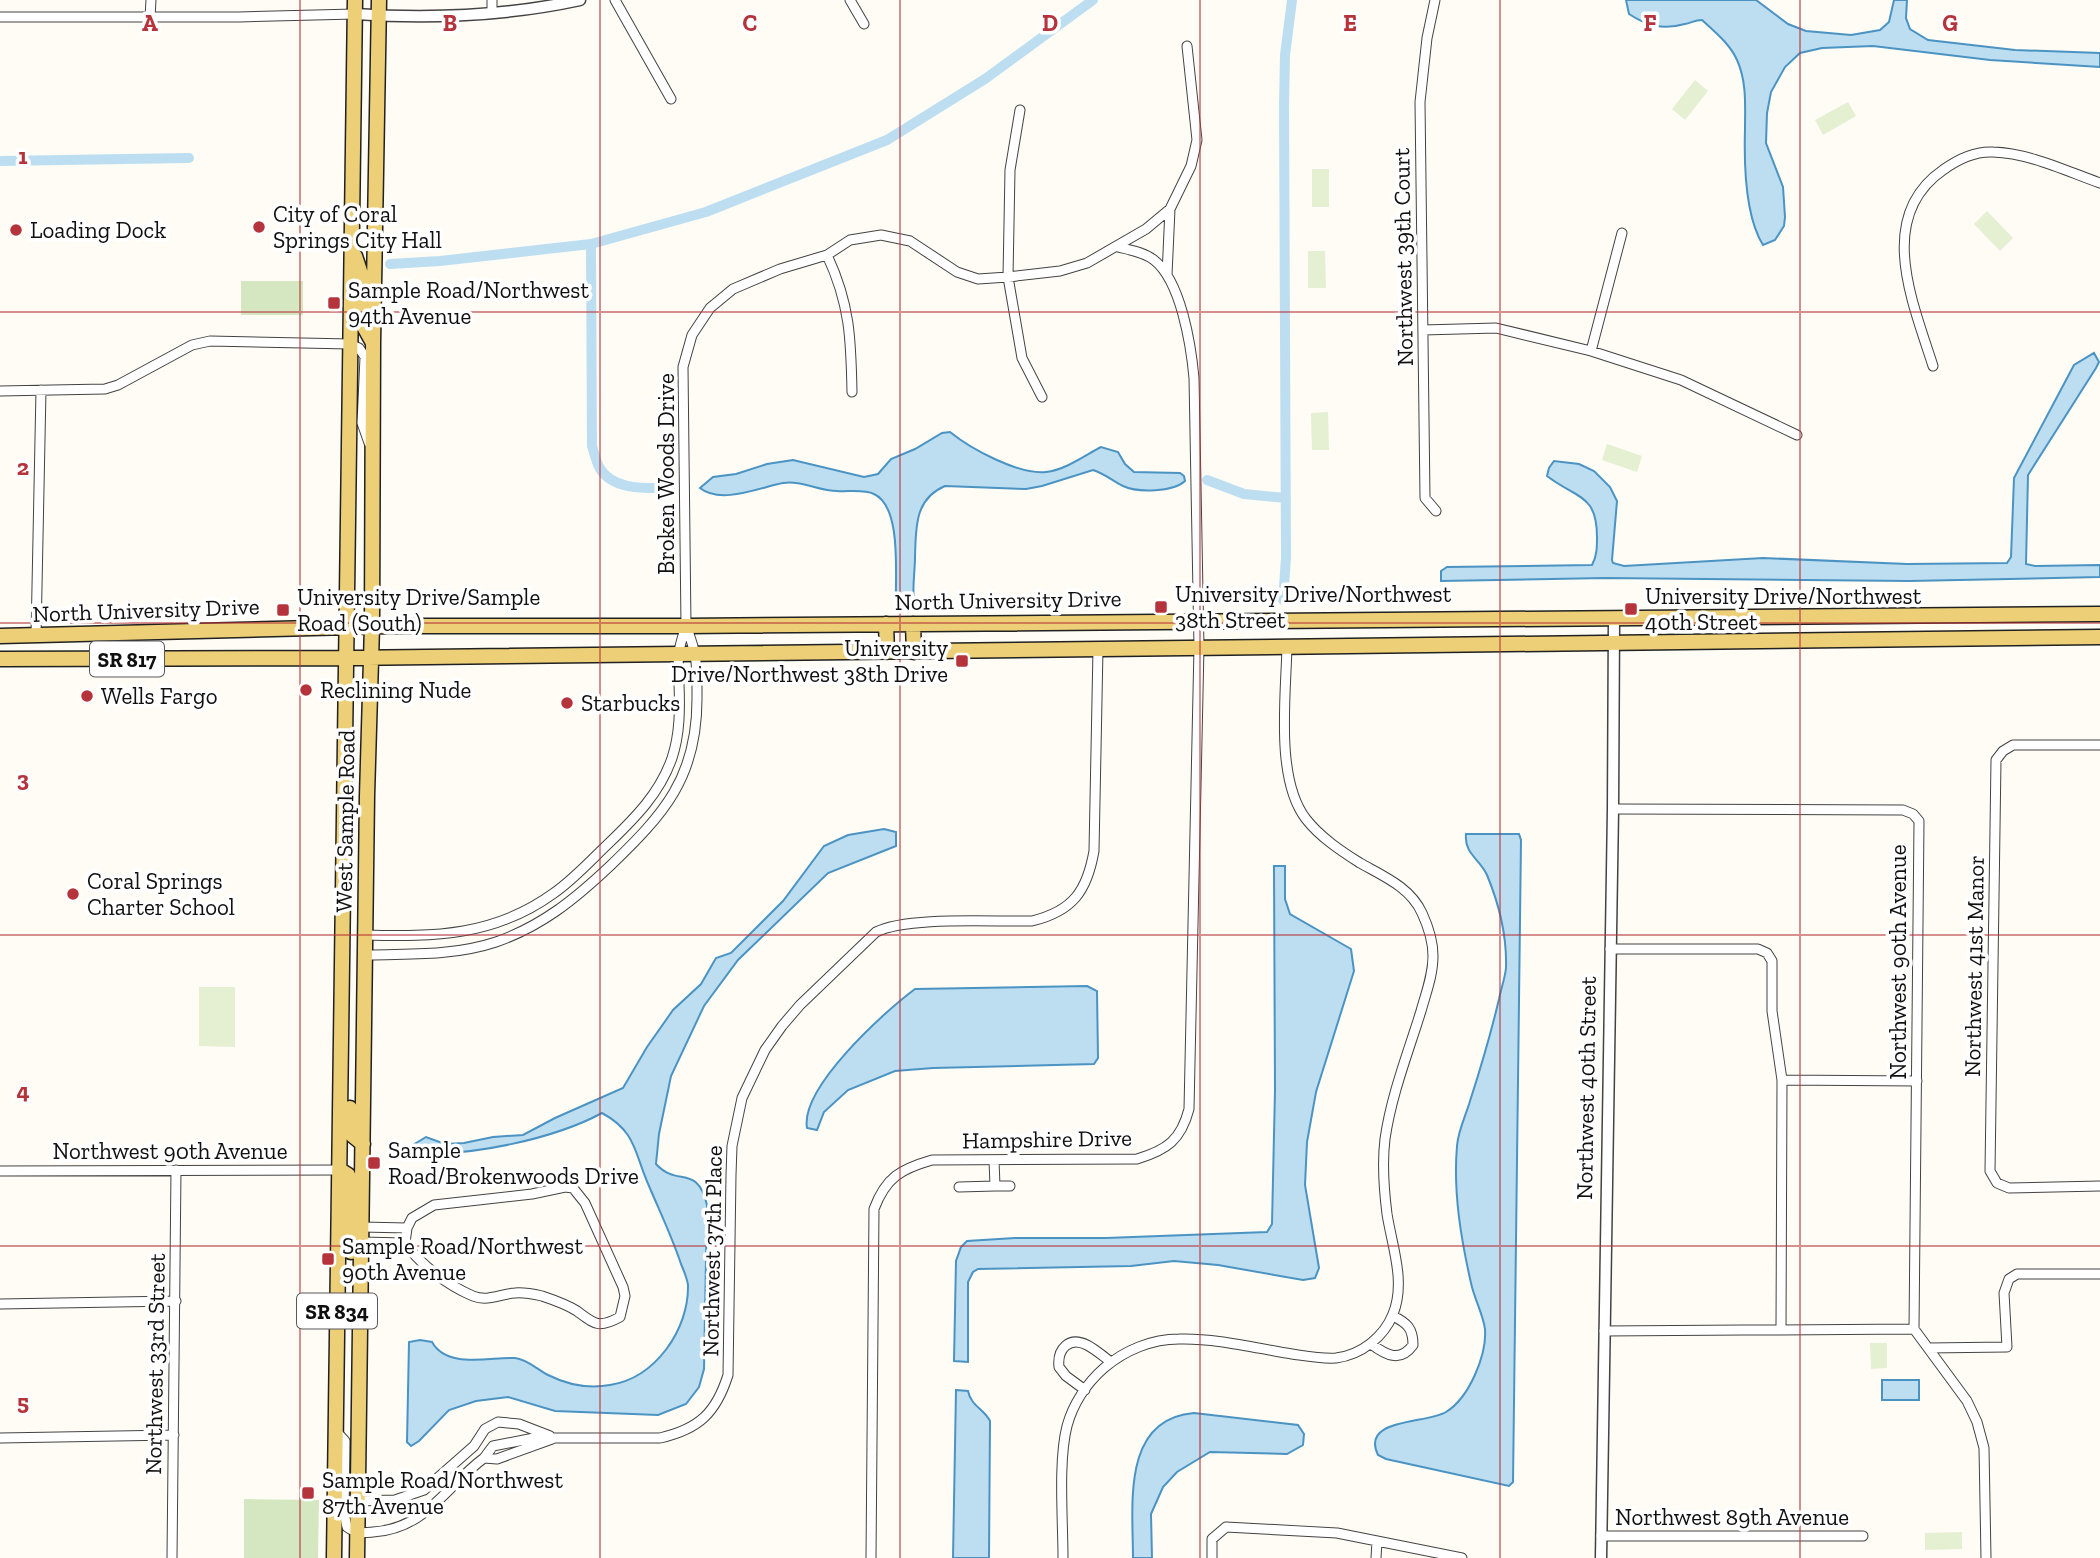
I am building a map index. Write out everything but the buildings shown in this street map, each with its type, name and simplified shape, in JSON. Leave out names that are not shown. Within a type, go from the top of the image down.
[{"type":"main road","name":"West Sample Road","points":[[356,1558],[372,626],[373,343],[379,0]]},
{"type":"main road","name":"West Sample Road","points":[[334,1558],[355,7]]},
{"type":"main road","points":[[352,245],[362,277],[362,323],[373,343]]},
{"type":"main road","name":"North University Drive","points":[[0,636],[372,626],[686,626],[2100,614]]},
{"type":"main road","points":[[886,624],[887,652]]},
{"type":"main road","points":[[914,624],[914,652]]},
{"type":"main road","points":[[5,659],[33,643],[36,636]]},
{"type":"main road","points":[[28,659],[65,636]]},
{"type":"main road","name":"North University Drive","points":[[5,659],[914,652],[2100,636]]},
{"type":"main road","points":[[341,1017],[351,1048],[352,1135],[363,1144]]},
{"type":"main road","points":[[340,1170],[348,1175],[352,1186],[351,1282],[360,1312]]},
{"type":"street","points":[[150,16],[151,0]]},
{"type":"street","points":[[492,0],[492,13]]},
{"type":"street","points":[[0,17],[150,16],[355,7],[379,15],[492,13],[580,0]]},
{"type":"street","points":[[615,0],[671,99]]},
{"type":"street","points":[[850,0],[864,24]]},
{"type":"street","name":"Northwest 39th Court","points":[[1435,0],[1427,38],[1420,102],[1425,498],[1436,511]]},
{"type":"street","points":[[1167,275],[1170,209],[1191,166],[1197,139],[1187,46]]},
{"type":"street","points":[[1020,110],[1010,170],[1008,277],[1022,358],[1042,397]]},
{"type":"street","points":[[1933,366],[1914,307],[1903,252],[1911,206],[1937,174],[1971,154],[1991,152],[2021,156],[2100,183]]},
{"type":"street","name":"Broken Woods Drive","points":[[365,935],[421,936],[466,932],[490,926],[523,912],[566,884],[648,803],[671,760],[678,729],[678,653],[686,626],[683,367],[692,335],[709,308],[733,289],[827,255],[850,240],[881,234],[911,241],[957,272],[978,279],[1060,271],[1087,263],[1118,247],[1170,209]]},
{"type":"street","points":[[1591,351],[1622,233]]},
{"type":"street","points":[[1118,247],[1139,252],[1154,260],[1167,275]]},
{"type":"street","points":[[827,255],[839,280],[846,308],[850,331],[852,393]]},
{"type":"street","name":"Hampshire Drive","points":[[870,1558],[874,1209],[881,1190],[893,1177],[910,1167],[932,1160],[1137,1159],[1158,1153],[1174,1142],[1185,1125],[1189,1109],[1199,647],[1194,378],[1191,347],[1183,315],[1167,275]]},
{"type":"street","points":[[1423,330],[1496,328],[1591,351],[1681,380],[1797,435]]},
{"type":"street","points":[[0,391],[105,388],[201,342],[220,340],[350,344],[359,348],[365,357],[362,423],[372,454]]},
{"type":"street","points":[[36,636],[41,390]]},
{"type":"street","name":"Northwest 40th Street","points":[[1601,1558],[1614,619]]},
{"type":"street","name":"Broken Woods Drive","points":[[365,955],[421,954],[469,949],[531,928],[577,897],[658,817],[685,773],[695,731],[696,653],[686,626]]},
{"type":"street","points":[[1063,1558],[1065,1436],[1074,1408],[1085,1390],[1111,1362],[1142,1346],[1177,1339],[1334,1358],[1371,1344],[1393,1316],[1397,1302],[1398,1275],[1384,1187],[1385,1140],[1390,1113],[1428,985],[1433,952],[1421,909],[1408,893],[1392,880],[1334,846],[1305,818],[1297,802],[1287,761],[1287,646]]},
{"type":"street","name":"Northwest 37th Place","points":[[357,1501],[395,1500],[415,1494],[435,1482],[474,1446],[485,1429],[498,1422],[519,1424],[555,1438],[660,1438],[696,1425],[717,1403],[728,1375],[731,1175],[736,1122],[752,1074],[771,1042],[800,1005],[876,932],[886,927],[914,923],[1032,921],[1065,909],[1085,884],[1094,851],[1098,649]]},
{"type":"street","points":[[680,705],[697,704]]},
{"type":"street","name":"Northwest 41st Manor","points":[[2100,745],[2013,745],[2003,751],[1996,760],[1990,1171],[1997,1183],[2009,1188],[2100,1186]]},
{"type":"street","points":[[648,803],[658,817]]},
{"type":"street","name":"Northwest 90th Avenue","points":[[1613,809],[1903,810],[1913,814],[1919,821],[1914,1329]]},
{"type":"street","points":[[566,884],[577,897]]},
{"type":"street","points":[[466,932],[469,949]]},
{"type":"street","points":[[1609,949],[1758,949],[1767,953],[1772,961],[1772,1011],[1782,1080],[1781,1330]]},
{"type":"street","points":[[1782,1080],[1917,1082]]},
{"type":"street","points":[[994,1160],[995,1186]]},
{"type":"street","name":"Northwest 33rd Street","points":[[172,1558],[176,1170]]},
{"type":"street","name":"Northwest 90th Avenue","points":[[0,1171],[340,1170]]},
{"type":"street","points":[[959,1187],[1010,1186]]},
{"type":"street","points":[[361,1242],[405,1243],[426,1267],[470,1295],[483,1300],[516,1293],[532,1294],[565,1305],[598,1325],[620,1317],[625,1296],[623,1287],[586,1203],[573,1188],[434,1205],[412,1218],[407,1228],[405,1243]]},
{"type":"street","points":[[362,1227],[407,1228]]},
{"type":"street","points":[[1928,1348],[2007,1347],[2004,1293],[2009,1279],[2017,1275],[2100,1274]]},
{"type":"street","points":[[0,1304],[176,1301]]},
{"type":"street","points":[[1371,1344],[1390,1356],[1400,1356],[1408,1352],[1413,1345],[1411,1329],[1405,1322],[1393,1316]]},
{"type":"street","points":[[1604,1331],[1914,1329],[1973,1410],[1984,1448],[1986,1558]]},
{"type":"street","points":[[1085,1390],[1066,1376],[1059,1367],[1058,1358],[1064,1346],[1074,1341],[1087,1345],[1111,1362]]},
{"type":"street","points":[[336,1431],[345,1441],[347,1527],[357,1534],[393,1530],[413,1522],[484,1458],[474,1446]]},
{"type":"street","points":[[0,1438],[174,1435]]},
{"type":"street","name":"Northwest 37th Place","points":[[484,1458],[497,1459],[537,1447],[555,1438]]},
{"type":"street","points":[[1212,1558],[1212,1539],[1226,1527],[1337,1533],[1462,1558]]},
{"type":"street","name":"Northwest 89th Avenue","points":[[1601,1536],[1863,1536]]},
{"type":"street","points":[[1376,1558],[1377,1541]]},
{"type":"green space","points":[[1695,80],[1708,91],[1685,120],[1672,109]]},
{"type":"green space","points":[[1848,102],[1856,116],[1823,135],[1815,120]]},
{"type":"green space","points":[[1312,169],[1329,169],[1329,207],[1312,207]]},
{"type":"green space","points":[[1987,211],[2013,238],[2000,251],[1974,224]]},
{"type":"green space","points":[[1308,251],[1325,251],[1326,288],[1308,288]]},
{"type":"green space","points":[[241,281],[303,281],[303,315],[241,315]]},
{"type":"green space","points":[[1328,412],[1329,450],[1312,450],[1311,413]]},
{"type":"green space","points":[[1607,444],[1642,456],[1637,472],[1602,460]]},
{"type":"green space","points":[[199,987],[235,987],[235,1047],[199,1046]]},
{"type":"green space","points":[[1870,1343],[1887,1343],[1887,1368],[1871,1369]]},
{"type":"green space","points":[[244,1499],[319,1500],[318,1558],[244,1558]]},
{"type":"green space","points":[[1962,1532],[1962,1549],[1925,1550],[1925,1533]]},
{"type":"water","points":[[1626,0],[1756,0],[1788,24],[1806,31],[1851,35],[1880,30],[1889,22],[1894,0],[1907,0],[1906,18],[1910,29],[1928,40],[2015,50],[2100,53],[2100,67],[1990,60],[1873,46],[1822,48],[1800,53],[1785,67],[1771,92],[1766,143],[1783,187],[1785,217],[1784,226],[1775,240],[1763,245],[1749,205],[1744,85],[1734,54],[1722,38],[1702,20],[1670,27],[1649,24],[1629,14]]},
{"type":"water","points":[[2094,353],[2099,362],[2096,368],[2028,475],[2026,564],[2100,565],[2100,577],[1909,581],[1605,578],[1441,581],[1441,571],[1447,567],[1592,565],[1597,544],[1593,513],[1583,499],[1547,476],[1554,461],[1579,464],[1594,471],[1610,487],[1617,501],[1612,560],[1613,563],[1624,566],[1763,558],[1907,564],[2007,563],[2011,557],[2014,478],[2074,365]]},
{"type":"water","points":[[950,432],[982,453],[1009,465],[1035,472],[1053,471],[1067,466],[1101,447],[1118,452],[1134,472],[1180,473],[1185,481],[1164,489],[1137,490],[1123,486],[1093,470],[1026,489],[945,486],[927,499],[919,516],[914,602],[906,604],[896,600],[895,542],[889,512],[883,501],[874,494],[861,491],[830,491],[790,482],[730,495],[709,493],[700,488],[713,477],[793,460],[864,477],[878,474],[891,459],[942,433]]},
{"type":"water","points":[[884,829],[896,832],[896,846],[828,873],[738,960],[704,1006],[671,1076],[656,1164],[672,1175],[698,1184],[707,1205],[704,1369],[699,1387],[686,1404],[658,1415],[555,1411],[508,1397],[476,1401],[449,1410],[411,1446],[407,1442],[409,1342],[432,1342],[448,1356],[458,1359],[519,1359],[571,1384],[594,1387],[610,1385],[641,1373],[666,1349],[683,1319],[688,1285],[633,1144],[622,1128],[602,1113],[537,1138],[485,1149],[415,1152],[413,1145],[426,1137],[445,1144],[523,1135],[623,1088],[673,1010],[701,984],[716,958],[731,953],[783,901],[824,846],[848,835]]},
{"type":"water","points":[[1466,834],[1519,834],[1521,840],[1513,1482],[1509,1486],[1386,1459],[1378,1455],[1375,1443],[1378,1434],[1386,1428],[1437,1416],[1454,1405],[1475,1375],[1485,1339],[1484,1323],[1472,1289],[1461,1232],[1456,1163],[1459,1135],[1505,976],[1506,956],[1504,932],[1495,897],[1484,869],[1467,847]]},
{"type":"water","points":[[1274,866],[1285,866],[1285,899],[1290,914],[1351,949],[1354,971],[1316,1092],[1307,1142],[1305,1185],[1319,1268],[1315,1278],[1303,1280],[1218,1265],[1174,1261],[1131,1266],[978,1269],[973,1272],[968,1282],[968,1362],[954,1361],[956,1261],[961,1247],[967,1241],[1267,1232],[1272,1224],[1275,1090]]},
{"type":"water","points":[[1087,986],[1097,991],[1098,1058],[1094,1064],[895,1071],[848,1090],[824,1112],[817,1130],[807,1128],[808,1111],[830,1073],[865,1033],[915,989]]},
{"type":"water","points":[[1882,1380],[1919,1380],[1919,1400],[1882,1400]]},
{"type":"water","points":[[956,1390],[968,1391],[990,1421],[989,1558],[953,1558]]},
{"type":"water","points":[[1194,1413],[1298,1425],[1304,1434],[1303,1445],[1287,1454],[1210,1452],[1177,1472],[1163,1487],[1151,1514],[1152,1558],[1133,1558],[1133,1491],[1136,1468],[1143,1448],[1154,1431],[1170,1419]]},
{"type":"waterway","points":[[390,264],[591,244],[706,212],[887,140],[985,79],[1093,0]]},
{"type":"waterway","points":[[1283,600],[1286,558],[1284,106],[1285,55],[1292,0]]},
{"type":"waterway","points":[[0,161],[189,158]]},
{"type":"waterway","points":[[591,244],[592,446],[596,459],[605,475],[621,484],[641,488],[670,488]]},
{"type":"waterway","points":[[1207,480],[1244,494],[1286,498]]},
{"type":"place","name":"City of Coral Springs City Hall","points":[[259,227]]},
{"type":"place","name":"Loading Dock","points":[[16,230]]},
{"type":"place","name":"Sample Road/Northwest 94th Avenue","points":[[334,303]]},
{"type":"place","name":"University Drive/Northwest 38th Street","points":[[1161,607]]},
{"type":"place","name":"University Drive/Northwest 40th Street","points":[[1631,609]]},
{"type":"place","name":"University Drive/Sample Road (South)","points":[[283,610]]},
{"type":"place","name":"University Drive/Northwest 38th Drive","points":[[962,661]]},
{"type":"place","name":"Reclining Nude","points":[[306,690]]},
{"type":"place","name":"Wells Fargo","points":[[87,696]]},
{"type":"place","name":"Starbucks","points":[[567,703]]},
{"type":"place","name":"Coral Springs Charter School","points":[[73,894]]},
{"type":"place","name":"Sample Road/Brokenwoods Drive","points":[[374,1163]]},
{"type":"place","name":"Sample Road/Northwest 90th Avenue","points":[[328,1259]]},
{"type":"place","name":"Sample Road/Northwest 87th Avenue","points":[[308,1493]]}]
